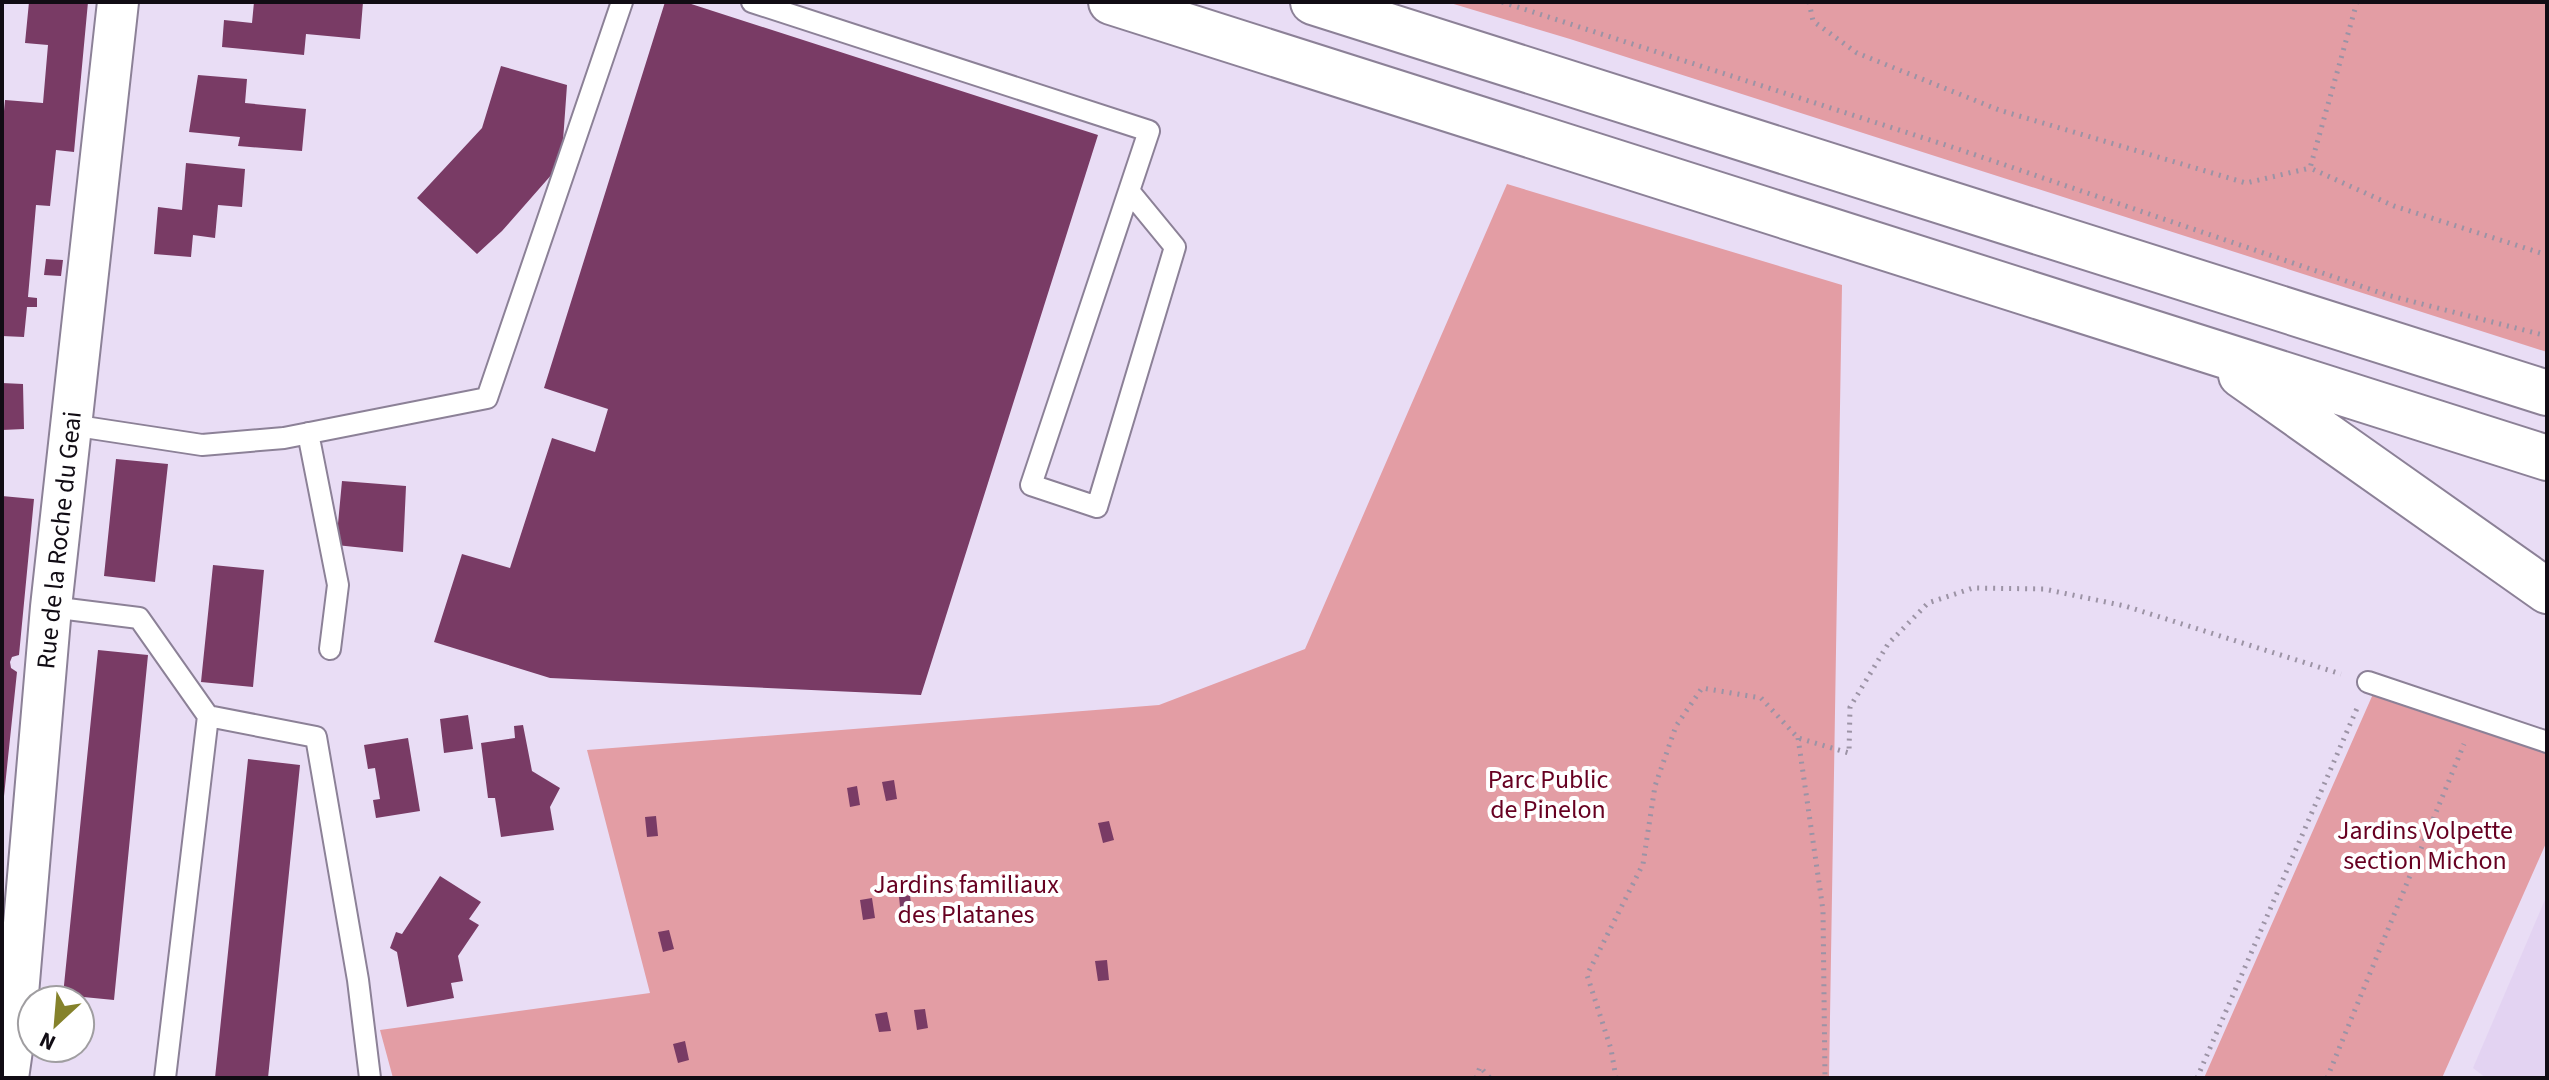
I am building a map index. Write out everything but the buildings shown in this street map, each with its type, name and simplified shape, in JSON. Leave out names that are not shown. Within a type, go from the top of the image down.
[{"type":"main road","points":[[1111,2],[2547,458]]},
{"type":"main road","points":[[1313,2],[2547,393]]},
{"type":"main road","points":[[2203,348],[2547,591]]},
{"type":"street","name":"Rue de la Roche du Geai","points":[[8,1078],[15,1029],[51,607],[118,2]]},
{"type":"lane","points":[[71,425],[202,445],[284,438],[487,398],[622,2]]},
{"type":"lane","points":[[752,2],[1149,131],[1129,191],[1031,485],[1097,507],[1175,247],[1129,191]]},
{"type":"lane","points":[[308,433],[338,585],[330,649]]},
{"type":"lane","points":[[51,607],[139,618],[208,716],[165,1078]]},
{"type":"lane","points":[[2368,682],[2547,742]]},
{"type":"lane","points":[[208,716],[316,737],[358,980],[370,1078]]},
{"type":"path","points":[[1502,2],[1958,149],[2387,295],[2547,336]]},
{"type":"path","points":[[1809,2],[1813,21],[1857,53],[1999,110],[2246,183],[2310,168],[2394,206],[2547,255]]},
{"type":"path","points":[[2310,168],[2357,2]]},
{"type":"path","points":[[1616,1078],[1611,1049],[1587,975],[1643,864],[1655,786],[1676,726],[1702,688],[1761,698],[1798,738],[1849,753],[1850,707],[1888,644],[1928,603],[1973,588],[2044,589],[2125,606],[2368,682],[2197,1078]]},
{"type":"path","points":[[2327,1078],[2475,717]]},
{"type":"path","points":[[1798,738],[1823,910],[1825,1078]]},
{"type":"path","points":[[1476,1078],[1480,1067],[1490,1078]]},
{"type":"shaded area","points":[[2547,895],[2547,1078],[2486,1078],[2473,1068]]},
{"type":"green space","points":[[1447,2],[2547,2],[2547,352],[1570,39]]},
{"type":"green space","name":"Parc Public de Pinelon","points":[[1507,184],[1842,285],[1829,1078],[393,1078],[380,1030],[650,993],[587,750],[1159,705],[1305,649]]},
{"type":"green space","name":"Jardins Volpette section Michon","points":[[2373,694],[2547,754],[2547,841],[2442,1078],[2204,1078]]},
{"type":"park label","name":"Jardins familiaux des Platanes","points":[[966,899]]}]
